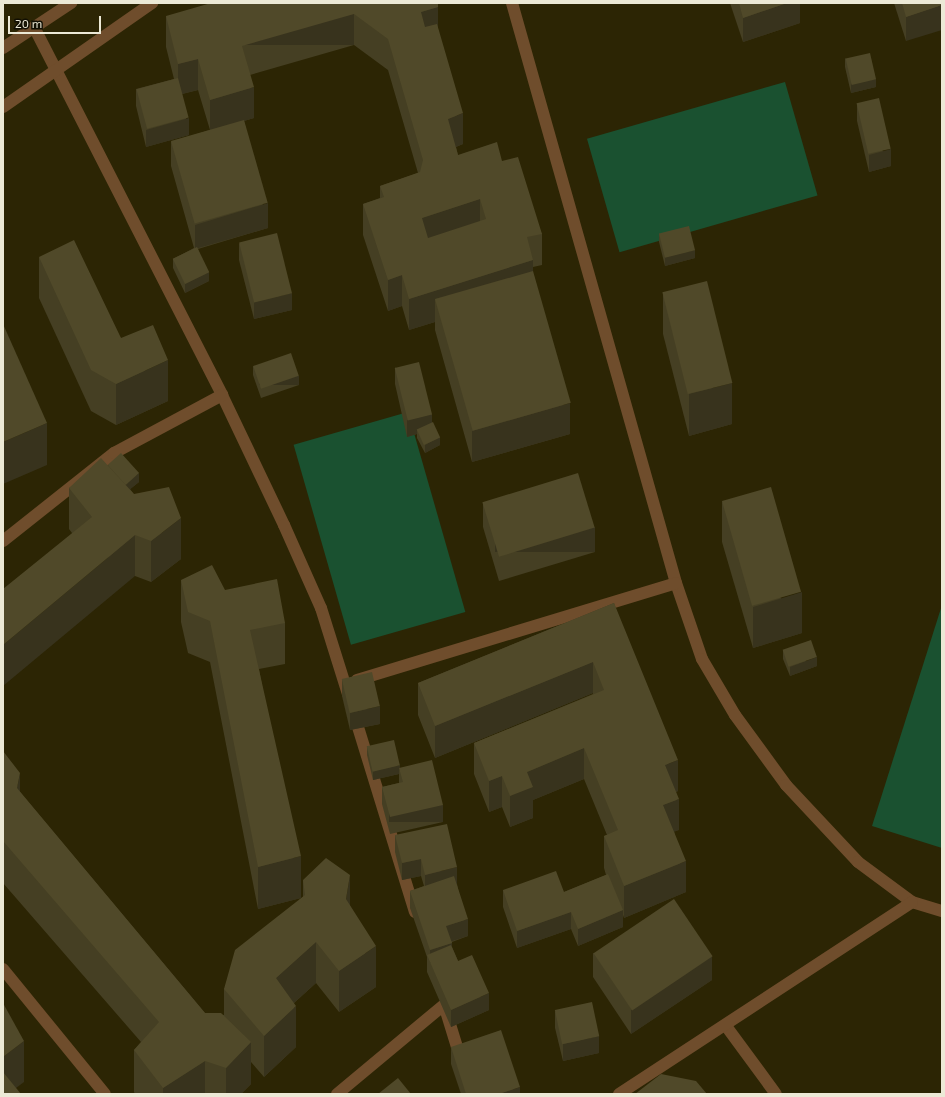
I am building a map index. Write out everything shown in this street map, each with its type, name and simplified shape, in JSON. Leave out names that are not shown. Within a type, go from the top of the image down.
[{"type":"street","points":[[3,48],[71,3]]},
{"type":"street","points":[[3,107],[152,3]]},
{"type":"street","points":[[512,3],[676,583],[702,659],[735,715],[786,785],[858,862],[912,902],[942,911]]},
{"type":"street","points":[[34,27],[54,71],[222,395],[321,608],[419,923]]},
{"type":"street","points":[[3,541],[114,453],[222,395]]},
{"type":"street","points":[[345,684],[676,583]]},
{"type":"street","points":[[619,1094],[726,1026],[912,902]]},
{"type":"street","points":[[3,969],[105,1094]]},
{"type":"street","points":[[439,990],[465,1072]]},
{"type":"street","points":[[337,1094],[444,1005]]},
{"type":"street","points":[[726,1026],[776,1094]]},
{"type":"green space","points":[[785,82],[818,195],[620,252],[587,139]]},
{"type":"green space","points":[[408,412],[465,612],[351,645],[294,445]]},
{"type":"green space","points":[[942,605],[942,848],[872,826]]},
{"type":"building","points":[[211,3],[438,3],[438,7],[421,12],[425,27],[437,24],[463,113],[448,119],[458,155],[497,142],[502,161],[518,157],[542,234],[527,237],[533,260],[409,299],[402,275],[388,280],[363,204],[384,197],[380,186],[420,172],[423,160],[388,39],[354,14],[242,46],[254,87],[210,100],[198,59],[178,64],[166,16]],"holes":[[[480,199],[486,219],[428,238],[422,218]]]},
{"type":"building","points":[[739,3],[787,3],[743,18]]},
{"type":"building","points":[[902,3],[942,3],[942,5],[906,17]]},
{"type":"building","points":[[870,53],[876,79],[852,85],[846,59]]},
{"type":"building","points":[[178,78],[189,118],[147,129],[136,89]]},
{"type":"building","points":[[879,98],[891,149],[868,154],[857,103]]},
{"type":"building","points":[[244,120],[268,203],[195,224],[171,141]]},
{"type":"building","points":[[689,226],[695,250],[665,258],[659,233]]},
{"type":"building","points":[[277,233],[292,293],[254,303],[239,242]]},
{"type":"building","points":[[74,240],[121,338],[153,325],[168,360],[116,384],[91,370],[39,257]]},
{"type":"building","points":[[197,247],[209,272],[185,284],[173,259]]},
{"type":"building","points":[[533,271],[571,403],[473,431],[435,299]]},
{"type":"building","points":[[707,281],[732,383],[688,394],[662,292]]},
{"type":"building","points":[[3,324],[47,423],[3,442]]},
{"type":"building","points":[[291,353],[299,376],[261,389],[253,366]]},
{"type":"building","points":[[419,362],[432,414],[408,420],[395,368]]},
{"type":"building","points":[[433,422],[440,437],[424,445],[417,430]]},
{"type":"building","points":[[121,453],[139,473],[126,485],[108,465]]},
{"type":"building","points":[[101,458],[134,494],[169,487],[181,518],[151,541],[135,535],[3,645],[3,589],[92,517],[69,488]]},
{"type":"building","points":[[578,473],[595,528],[499,557],[482,502]]},
{"type":"building","points":[[771,487],[801,592],[752,606],[722,501]]},
{"type":"building","points":[[212,565],[225,590],[277,579],[285,623],[250,630],[301,856],[258,867],[210,621],[188,612],[181,580]]},
{"type":"building","points":[[614,603],[678,760],[665,765],[679,799],[663,805],[686,861],[624,886],[604,836],[618,830],[584,748],[527,772],[533,787],[510,796],[502,776],[489,781],[474,743],[604,690],[593,662],[435,726],[418,683]]},
{"type":"building","points":[[811,640],[817,657],[788,667],[783,650]]},
{"type":"building","points":[[372,672],[380,706],[350,713],[342,679]]},
{"type":"building","points":[[394,740],[400,765],[373,772],[367,746]]},
{"type":"building","points":[[3,751],[20,773],[17,788],[205,1013],[221,1013],[251,1042],[226,1068],[205,1061],[163,1088],[134,1050],[159,1022],[3,841]]},
{"type":"building","points":[[432,760],[443,805],[390,817],[382,787],[403,782],[399,768]]},
{"type":"building","points":[[447,824],[457,867],[425,875],[421,859],[402,863],[395,835]]},
{"type":"building","points":[[326,858],[350,875],[346,899],[376,946],[339,971],[316,942],[276,978],[296,1006],[264,1036],[224,989],[235,950],[305,895],[303,880]]},
{"type":"building","points":[[556,871],[564,892],[608,874],[623,910],[578,929],[571,912],[517,931],[503,890]]},
{"type":"building","points":[[454,876],[468,919],[446,926],[452,943],[430,950],[410,891]]},
{"type":"building","points":[[674,899],[713,956],[632,1010],[594,953]]},
{"type":"building","points":[[451,945],[458,961],[472,955],[489,993],[451,1010],[427,955]]},
{"type":"building","points":[[592,1002],[599,1036],[562,1044],[555,1010]]},
{"type":"building","points":[[3,1003],[24,1041],[3,1057]]},
{"type":"building","points":[[501,1030],[520,1087],[499,1094],[466,1094],[451,1047]]},
{"type":"building","points":[[3,1072],[21,1094],[3,1094]]},
{"type":"building","points":[[661,1074],[696,1081],[707,1094],[635,1094]]},
{"type":"building","points":[[398,1078],[411,1094],[378,1094]]}]
